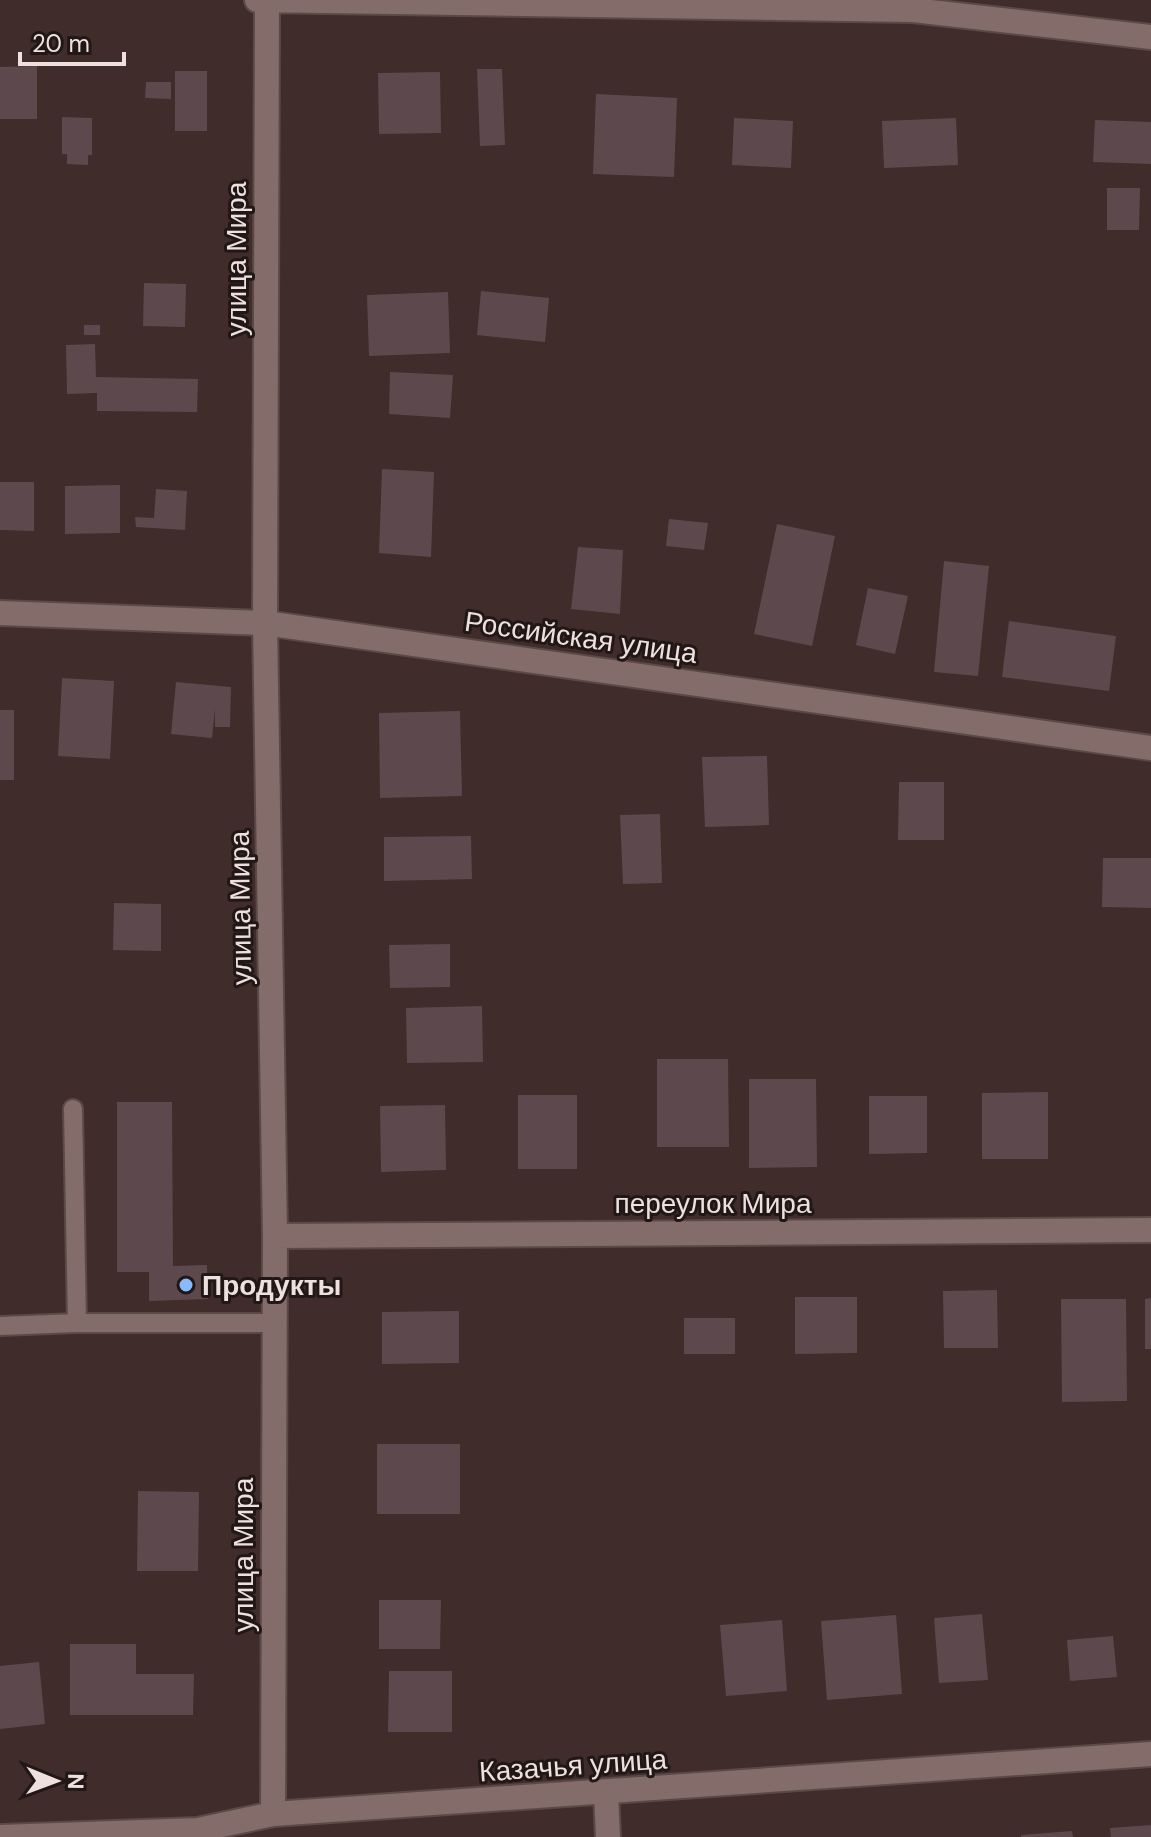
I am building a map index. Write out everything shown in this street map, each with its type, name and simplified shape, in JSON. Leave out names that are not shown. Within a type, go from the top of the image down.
[{"type":"street","points":[[257,0],[913,10],[1151,37]]},
{"type":"street","name":"улица Мира","points":[[267,0],[265,623],[275,1236],[273,1814]]},
{"type":"street","name":"Российская улица","points":[[0,613],[265,623],[1151,748]]},
{"type":"street","name":"переулок Мира","points":[[275,1236],[1151,1230]]},
{"type":"street","name":"Казачья улица","points":[[0,1837],[198,1830],[273,1814],[1151,1754]]},
{"type":"street","points":[[606,1793],[608,1837]]},
{"type":"lane","points":[[73,1109],[77,1323]]},
{"type":"lane","points":[[0,1326],[273,1323]]},
{"type":"building","points":[[37,66],[37,119],[0,119],[0,67]]},
{"type":"building","points":[[477,69],[502,69],[505,145],[480,146]]},
{"type":"building","points":[[175,71],[207,71],[207,131],[175,131]]},
{"type":"building","points":[[440,72],[441,133],[379,134],[378,73]]},
{"type":"building","points":[[146,82],[171,82],[171,99],[145,98]]},
{"type":"building","points":[[596,94],[677,98],[674,177],[593,174]]},
{"type":"building","points":[[62,117],[92,118],[92,155],[88,155],[88,165],[67,164],[67,154],[62,154]]},
{"type":"building","points":[[734,118],[793,121],[791,168],[732,165]]},
{"type":"building","points":[[956,118],[958,165],[884,168],[882,121]]},
{"type":"building","points":[[1095,120],[1151,122],[1151,164],[1093,162]]},
{"type":"building","points":[[1107,188],[1140,188],[1139,230],[1107,230]]},
{"type":"building","points":[[144,283],[186,284],[185,327],[143,326]]},
{"type":"building","points":[[481,291],[549,298],[545,342],[477,335]]},
{"type":"building","points":[[448,292],[450,353],[369,356],[367,295]]},
{"type":"building","points":[[84,325],[100,325],[100,335],[84,335]]},
{"type":"building","points":[[95,344],[96,377],[198,379],[197,412],[97,411],[97,393],[67,394],[66,345]]},
{"type":"building","points":[[390,372],[453,375],[450,418],[389,414]]},
{"type":"building","points":[[382,469],[434,472],[431,557],[379,553]]},
{"type":"building","points":[[0,482],[34,482],[34,531],[0,530]]},
{"type":"building","points":[[120,485],[120,533],[65,534],[65,486]]},
{"type":"building","points":[[156,489],[187,491],[185,530],[136,527],[135,517],[154,518]]},
{"type":"building","points":[[669,519],[708,523],[704,550],[666,546]]},
{"type":"building","points":[[777,524],[835,536],[812,646],[754,634]]},
{"type":"building","points":[[578,547],[623,550],[620,614],[571,609]]},
{"type":"building","points":[[944,561],[989,566],[978,676],[934,672]]},
{"type":"building","points":[[868,588],[908,596],[895,654],[856,645]]},
{"type":"building","points":[[1009,621],[1116,636],[1109,691],[1002,677]]},
{"type":"building","points":[[62,678],[114,681],[110,759],[58,756]]},
{"type":"building","points":[[176,682],[231,687],[230,727],[215,727],[215,709],[212,738],[171,734]]},
{"type":"building","points":[[0,710],[14,710],[14,780],[0,780]]},
{"type":"building","points":[[460,711],[462,796],[380,798],[379,713]]},
{"type":"building","points":[[767,756],[769,825],[705,827],[702,757]]},
{"type":"building","points":[[899,782],[944,782],[944,840],[898,840]]},
{"type":"building","points":[[660,814],[662,883],[623,884],[620,815]]},
{"type":"building","points":[[471,836],[472,879],[384,881],[384,837]]},
{"type":"building","points":[[1103,858],[1151,858],[1151,908],[1102,907]]},
{"type":"building","points":[[114,903],[161,904],[161,951],[113,950]]},
{"type":"building","points":[[450,944],[450,987],[390,988],[389,945]]},
{"type":"building","points":[[482,1006],[483,1062],[407,1063],[406,1008]]},
{"type":"building","points":[[657,1059],[728,1059],[729,1147],[657,1147]]},
{"type":"building","points":[[749,1079],[816,1079],[817,1167],[749,1168]]},
{"type":"building","points":[[1048,1092],[1048,1159],[982,1159],[982,1093]]},
{"type":"building","points":[[518,1095],[577,1095],[577,1169],[518,1169]]},
{"type":"building","points":[[869,1096],[927,1096],[927,1153],[869,1154]]},
{"type":"building","points":[[117,1102],[172,1102],[173,1266],[207,1265],[208,1299],[149,1301],[149,1272],[117,1272]]},
{"type":"building","points":[[445,1105],[446,1170],[381,1172],[380,1106]]},
{"type":"building","points":[[997,1290],[998,1348],[944,1348],[943,1291]]},
{"type":"building","points":[[795,1297],[857,1297],[857,1353],[795,1354]]},
{"type":"building","points":[[1151,1298],[1151,1349],[1145,1349],[1145,1299]]},
{"type":"building","points":[[1061,1299],[1126,1299],[1127,1401],[1062,1402]]},
{"type":"building","points":[[459,1311],[459,1363],[382,1364],[382,1312]]},
{"type":"building","points":[[684,1318],[735,1318],[735,1354],[684,1354]]},
{"type":"building","points":[[377,1444],[460,1444],[460,1514],[377,1514]]},
{"type":"building","points":[[138,1491],[199,1492],[198,1571],[137,1571]]},
{"type":"building","points":[[379,1600],[441,1600],[440,1649],[379,1649]]},
{"type":"building","points":[[982,1614],[988,1680],[939,1683],[934,1618]]},
{"type":"building","points":[[896,1615],[902,1694],[827,1700],[821,1621]]},
{"type":"building","points":[[782,1620],[787,1691],[726,1696],[720,1625]]},
{"type":"building","points":[[1113,1636],[1117,1677],[1070,1681],[1067,1640]]},
{"type":"building","points":[[70,1644],[136,1644],[136,1674],[194,1674],[193,1715],[70,1715]]},
{"type":"building","points":[[39,1662],[45,1724],[0,1729],[0,1666]]},
{"type":"building","points":[[389,1671],[452,1671],[452,1732],[388,1732]]},
{"type":"building","points":[[1151,1825],[1151,1837],[1111,1837],[1110,1828]]},
{"type":"building","points":[[1072,1831],[1073,1837],[1021,1837],[1021,1835]]},
{"type":"place","name":"Продукты","points":[[186,1285]]}]
